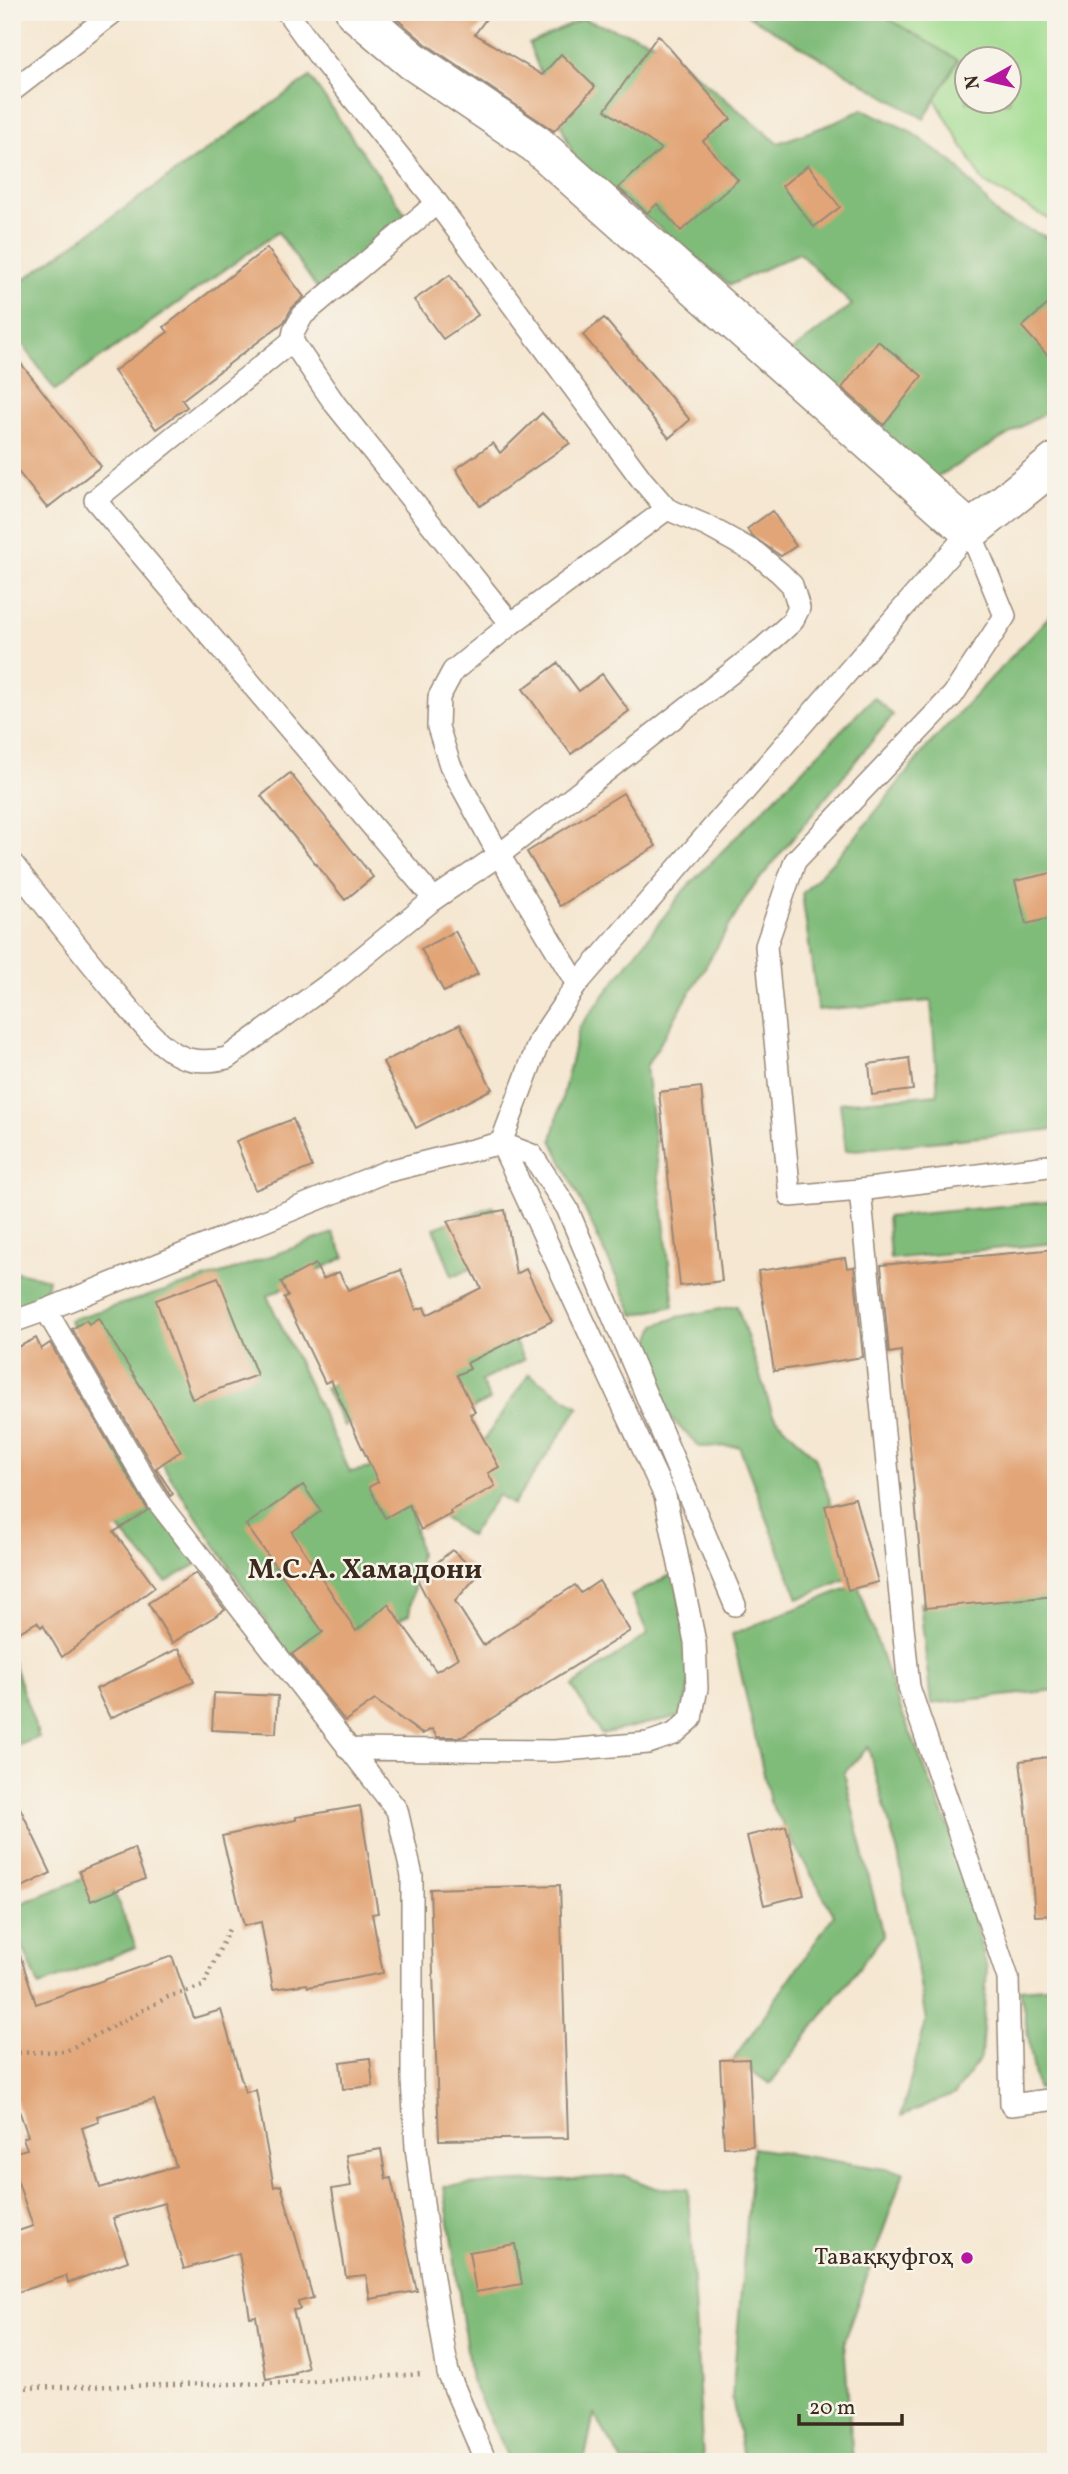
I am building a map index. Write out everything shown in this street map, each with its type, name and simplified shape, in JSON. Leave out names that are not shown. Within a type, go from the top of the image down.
[{"type":"street","points":[[355,12],[413,61],[536,144],[970,531],[1056,462]]},
{"type":"lane","points":[[12,91],[114,12]]},
{"type":"lane","points":[[12,863],[67,935],[151,1034],[175,1054],[194,1060],[227,1058],[336,979],[434,900],[499,855],[763,648],[792,622],[799,608],[792,585],[756,554],[707,526],[667,509],[642,480],[437,203],[287,12]]},
{"type":"lane","points":[[434,900],[95,500],[292,341],[303,315],[437,203]]},
{"type":"lane","points":[[292,341],[335,404],[512,624]]},
{"type":"lane","points":[[577,984],[499,855],[450,765],[438,727],[439,698],[453,671],[667,509]]},
{"type":"lane","points":[[348,1749],[554,1751],[648,1744],[674,1734],[691,1719],[697,1688],[695,1642],[665,1496],[501,1143],[540,1040],[577,984],[970,531],[1005,616],[953,695],[795,861],[766,946],[790,1196],[860,1190],[1056,1165]]},
{"type":"lane","points":[[12,1322],[385,1172],[501,1143],[532,1155],[567,1208],[734,1605]]},
{"type":"lane","points":[[860,1190],[909,1687],[1008,1978],[1011,2105],[1056,2099]]},
{"type":"lane","points":[[46,1310],[158,1503],[397,1810],[412,1876],[412,2080],[416,2147],[430,2259],[448,2373],[486,2462]]},
{"type":"path","points":[[12,2053],[66,2051],[168,1997],[203,1986],[230,1927]]},
{"type":"path","points":[[12,2388],[281,2383],[448,2373]]},
{"type":"green space","points":[[742,12],[877,12],[953,57],[953,69],[924,119]]},
{"type":"green space","points":[[867,12],[1056,12],[1056,223],[984,183],[935,99]]},
{"type":"green space","points":[[582,19],[658,43],[778,143],[834,123],[863,109],[908,130],[955,164],[1000,218],[1056,241],[1056,406],[924,485],[784,357],[852,305],[799,253],[730,285],[575,160],[529,44]]},
{"type":"green space","points":[[310,77],[411,222],[317,288],[278,232],[55,390],[19,339],[12,343],[12,288]]},
{"type":"green space","points":[[1056,609],[1056,1129],[846,1151],[840,1103],[938,1094],[931,1001],[818,1010],[802,894],[858,834],[928,746]]},
{"type":"green space","points":[[874,697],[893,715],[750,891],[646,1067],[674,1306],[634,1315],[552,1140],[579,1028],[685,889]]},
{"type":"green space","points":[[1056,1201],[1056,1243],[890,1259],[887,1217]]},
{"type":"green space","points":[[493,1206],[511,1254],[452,1276],[434,1228]]},
{"type":"green space","points":[[333,1233],[345,1257],[267,1296],[350,1472],[402,1462],[420,1554],[409,1614],[304,1679],[69,1320],[230,1271]]},
{"type":"green space","points":[[12,1271],[48,1279],[44,1299],[12,1310]]},
{"type":"green space","points":[[496,1304],[524,1360],[481,1381],[490,1400],[398,1446],[380,1409],[344,1426],[325,1388]]},
{"type":"green space","points":[[737,1306],[773,1415],[815,1457],[856,1575],[798,1599],[739,1446],[700,1447],[656,1404],[644,1357],[656,1325],[678,1317]]},
{"type":"green space","points":[[529,1374],[579,1407],[513,1505],[498,1495],[470,1536],[416,1499],[474,1455]]},
{"type":"green space","points":[[113,1437],[199,1563],[166,1582],[111,1520],[12,1504]]},
{"type":"green space","points":[[676,1572],[691,1681],[681,1716],[601,1734],[572,1686],[648,1634],[631,1596]]},
{"type":"green space","points":[[858,1584],[894,1693],[955,1843],[987,1969],[981,2057],[955,2094],[901,2116],[926,2021],[899,1858],[868,1747],[844,1773],[883,1936],[770,2084],[734,2059],[834,1915],[770,1802],[732,1634]]},
{"type":"green space","points":[[1056,1589],[1056,1690],[931,1704],[920,1603]]},
{"type":"green space","points":[[12,1660],[39,1737],[12,1748]]},
{"type":"green space","points":[[105,1870],[136,1947],[39,1986],[12,1920],[12,1907]]},
{"type":"green space","points":[[1056,1986],[1056,2086],[1037,2089],[1020,1989]]},
{"type":"green space","points":[[753,2148],[904,2172],[844,2341],[853,2462],[744,2462],[732,2398]]},
{"type":"green space","points":[[625,2176],[655,2188],[688,2189],[703,2462],[623,2462],[594,2414],[584,2462],[510,2462],[471,2380],[444,2186]]},
{"type":"building","points":[[389,12],[491,12],[475,34],[542,75],[561,54],[595,87],[554,131],[426,44]]},
{"type":"building","points":[[658,35],[731,119],[703,141],[738,180],[681,231],[657,204],[647,213],[618,188],[661,149],[605,110]]},
{"type":"building","points":[[808,165],[840,207],[814,227],[782,186]]},
{"type":"building","points":[[267,248],[304,297],[292,308],[284,322],[182,400],[187,407],[156,429],[114,371],[168,332],[164,327]]},
{"type":"building","points":[[450,275],[478,315],[443,339],[414,300]]},
{"type":"building","points":[[1056,297],[1056,365],[1022,327]]},
{"type":"building","points":[[604,318],[690,420],[669,438],[583,335]]},
{"type":"building","points":[[878,341],[922,376],[884,425],[842,388]]},
{"type":"building","points":[[12,352],[101,466],[47,508],[12,464]]},
{"type":"building","points":[[542,413],[570,443],[480,506],[456,469],[493,443],[500,453]]},
{"type":"building","points":[[772,511],[796,546],[781,556],[752,536],[747,529]]},
{"type":"building","points":[[558,663],[579,691],[602,674],[629,711],[571,754],[523,689]]},
{"type":"building","points":[[290,773],[373,877],[345,900],[261,796]]},
{"type":"building","points":[[623,793],[656,846],[560,906],[527,852]]},
{"type":"building","points":[[1056,872],[1056,917],[1026,924],[1015,881]]},
{"type":"building","points":[[455,931],[478,974],[444,992],[421,949]]},
{"type":"building","points":[[460,1024],[492,1089],[416,1128],[383,1062]]},
{"type":"building","points":[[909,1058],[913,1090],[872,1095],[869,1064]]},
{"type":"building","points":[[701,1087],[722,1281],[680,1286],[659,1092]]},
{"type":"building","points":[[293,1119],[312,1167],[255,1190],[236,1141]]},
{"type":"building","points":[[505,1210],[516,1274],[526,1269],[552,1321],[467,1363],[470,1369],[457,1375],[475,1412],[470,1414],[499,1467],[488,1473],[495,1486],[421,1530],[409,1505],[385,1518],[369,1487],[378,1482],[331,1380],[325,1383],[284,1298],[288,1296],[281,1282],[315,1264],[323,1279],[339,1272],[348,1290],[401,1270],[416,1310],[424,1307],[427,1315],[481,1288],[447,1221]]},
{"type":"building","points":[[1056,1249],[1056,1596],[925,1608],[901,1351],[889,1353],[881,1265]]},
{"type":"building","points":[[845,1258],[847,1268],[854,1267],[863,1357],[774,1371],[758,1271]]},
{"type":"building","points":[[218,1277],[257,1375],[192,1399],[156,1300]]},
{"type":"building","points":[[98,1318],[181,1451],[156,1468],[173,1494],[170,1496],[72,1329],[86,1320],[89,1324]]},
{"type":"building","points":[[36,1338],[41,1349],[50,1343],[148,1510],[114,1532],[155,1587],[62,1657],[43,1625],[41,1627],[37,1622],[12,1636],[12,1350]]},
{"type":"building","points":[[303,1485],[321,1511],[292,1532],[356,1631],[388,1604],[436,1671],[458,1658],[415,1575],[433,1566],[452,1550],[479,1574],[455,1601],[483,1645],[575,1585],[581,1593],[599,1581],[630,1631],[462,1737],[437,1737],[432,1729],[422,1734],[375,1700],[345,1721],[292,1654],[323,1632],[246,1525]]},
{"type":"building","points":[[855,1498],[878,1582],[848,1590],[825,1506]]},
{"type":"building","points":[[196,1573],[225,1610],[172,1643],[148,1603]]},
{"type":"building","points":[[179,1648],[194,1682],[110,1718],[96,1689]]},
{"type":"building","points":[[214,1693],[278,1696],[276,1733],[212,1730]]},
{"type":"building","points":[[1056,1756],[1056,1915],[1035,1916],[1020,1761]]},
{"type":"building","points":[[12,1791],[51,1873],[12,1892]]},
{"type":"building","points":[[360,1806],[378,1913],[372,1914],[383,1973],[308,1987],[307,1984],[273,1989],[261,1922],[244,1926],[222,1836],[296,1820],[296,1817]]},
{"type":"building","points":[[786,1826],[804,1895],[764,1905],[747,1836]]},
{"type":"building","points":[[134,1848],[145,1879],[91,1901],[79,1871]]},
{"type":"building","points":[[560,1885],[568,2138],[439,2140],[430,1889]]},
{"type":"building","points":[[18,1949],[36,2004],[172,1956],[194,2018],[221,2010],[245,2092],[256,2090],[274,2187],[281,2185],[313,2298],[298,2302],[300,2309],[293,2310],[308,2368],[295,2372],[296,2374],[266,2379],[256,2316],[250,2317],[239,2253],[184,2269],[164,2203],[113,2218],[128,2261],[68,2283],[66,2276],[12,2294],[12,2233],[33,2226],[12,2165],[12,2153],[27,2149],[23,2138],[28,2136],[12,2090],[12,1950]],"holes":[[[154,2100],[176,2166],[100,2188],[82,2128],[99,2122],[97,2116]]]},
{"type":"building","points":[[370,2058],[373,2086],[343,2089],[340,2062]]},
{"type":"building","points":[[749,2059],[753,2146],[724,2147],[720,2060]]},
{"type":"building","points":[[381,2149],[386,2179],[391,2178],[417,2291],[370,2299],[366,2275],[346,2277],[332,2189],[351,2186],[346,2155]]},
{"type":"building","points":[[515,2244],[522,2284],[476,2292],[469,2252]]},
{"type":"place","name":"Таваққуфгоҳ","points":[[967,2258]]},
{"type":"district","name":"М.С.А. Хамадони","points":[[365,1570]]}]
